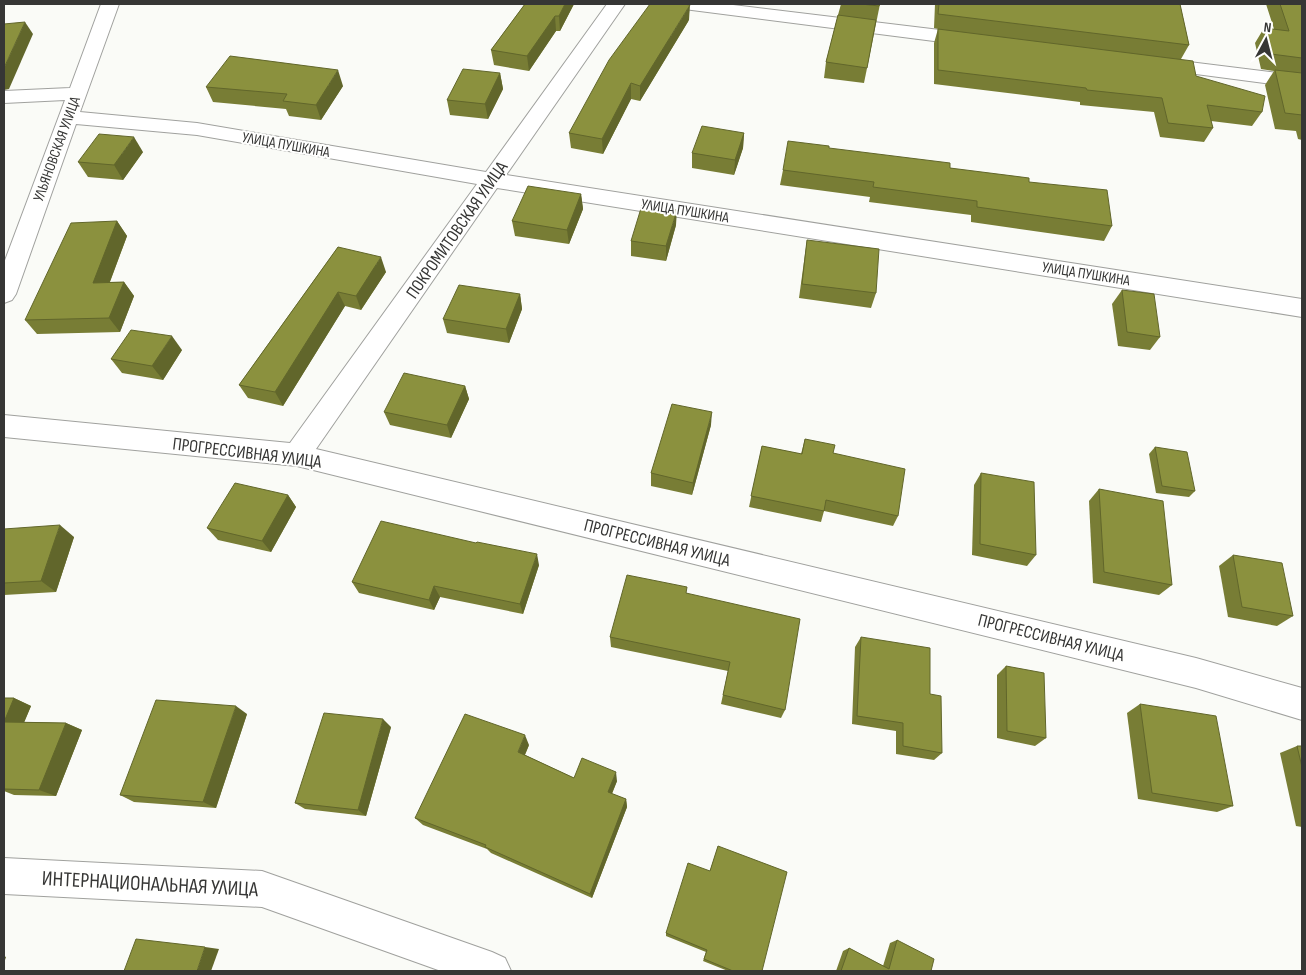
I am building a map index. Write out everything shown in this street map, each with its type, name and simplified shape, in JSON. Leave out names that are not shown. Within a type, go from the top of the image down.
[{"type":"street","name":"УЛЬЯНОВСКАЯ УЛИЦА","points":[[4,294],[110,4]]},
{"type":"street","name":"ПОКРОМИТОВСКАЯ УЛИЦА","points":[[297,455],[616,4]]},
{"type":"street","points":[[684,4],[988,42]]},
{"type":"street","points":[[1136,61],[1302,82]]},
{"type":"street","points":[[4,97],[78,93]]},
{"type":"street","name":"УЛИЦА ПУШКИНА","points":[[68,117],[197,129],[492,180],[1302,308]]},
{"type":"street","name":"ПРОГРЕССИВНАЯ УЛИЦА","points":[[4,426],[297,455],[1196,673],[1302,704]]},
{"type":"street","name":"ИНТЕРНАЦИОНАЛЬНАЯ УЛИЦА","points":[[4,876],[262,889],[492,971]]},
{"type":"building","points":[[525,4],[565,4],[559,16],[555,16],[527,56],[491,50]]},
{"type":"building","points":[[650,4],[690,5],[640,86],[631,83],[602,139],[569,133],[609,60]]},
{"type":"building","points":[[861,4],[880,4],[879,6]]},
{"type":"building","points":[[939,4],[1180,4],[1189,45],[938,14]]},
{"type":"building","points":[[1280,4],[1302,4],[1302,58],[1271,54],[1264,28],[1289,31]]},
{"type":"building","points":[[838,15],[876,20],[867,68],[826,62]]},
{"type":"building","points":[[25,22],[4,68],[4,24]]},
{"type":"building","points":[[938,29],[1193,61],[1196,76],[1265,96],[1262,112],[1207,105],[1213,128],[1168,123],[1162,98],[938,70]]},
{"type":"building","points":[[230,56],[338,70],[316,105],[283,101],[287,94],[206,87]]},
{"type":"building","points":[[463,69],[500,73],[485,104],[447,100]]},
{"type":"building","points":[[1275,70],[1302,73],[1302,115],[1285,113]]},
{"type":"building","points":[[702,126],[744,133],[735,160],[692,153]]},
{"type":"building","points":[[99,134],[134,137],[114,165],[78,162]]},
{"type":"building","points":[[788,141],[950,163],[950,168],[1029,178],[1029,182],[1107,190],[1112,226],[977,207],[977,201],[873,187],[874,182],[783,170]]},
{"type":"building","points":[[528,186],[581,194],[567,230],[512,221]]},
{"type":"building","points":[[642,205],[677,210],[666,246],[631,241]]},
{"type":"building","points":[[117,221],[93,283],[124,282],[109,318],[25,320],[71,223]]},
{"type":"building","points":[[807,240],[879,249],[876,293],[802,284]]},
{"type":"building","points":[[338,247],[381,257],[356,296],[338,292],[275,392],[239,385]]},
{"type":"building","points":[[459,285],[520,294],[506,329],[443,319]]},
{"type":"building","points":[[1122,290],[1154,294],[1160,337],[1127,332]]},
{"type":"building","points":[[131,330],[172,336],[152,366],[111,359]]},
{"type":"building","points":[[404,373],[465,386],[447,425],[384,412]]},
{"type":"building","points":[[672,404],[712,412],[693,483],[651,473]]},
{"type":"building","points":[[805,439],[835,445],[833,453],[905,469],[898,516],[826,500],[824,511],[751,496],[762,446],[802,454]]},
{"type":"building","points":[[1155,447],[1187,452],[1195,491],[1162,486]]},
{"type":"building","points":[[981,473],[1034,482],[1036,555],[980,544]]},
{"type":"building","points":[[235,483],[288,495],[262,541],[207,528]]},
{"type":"building","points":[[1099,489],[1163,501],[1172,585],[1104,572]]},
{"type":"building","points":[[381,521],[476,543],[537,554],[520,604],[434,586],[429,600],[352,582]]},
{"type":"building","points":[[60,525],[41,581],[4,583],[4,529]]},
{"type":"building","points":[[1233,555],[1282,563],[1293,616],[1242,607]]},
{"type":"building","points":[[627,575],[687,587],[686,593],[800,619],[785,710],[723,695],[730,662],[610,637]]},
{"type":"building","points":[[861,637],[930,648],[930,694],[941,696],[942,753],[903,746],[903,723],[857,716]]},
{"type":"building","points":[[1006,666],[1044,673],[1046,738],[1007,731]]},
{"type":"building","points":[[4,698],[14,698],[4,722]]},
{"type":"building","points":[[156,700],[236,706],[203,802],[120,795]]},
{"type":"building","points":[[1140,704],[1216,716],[1233,806],[1152,793]]},
{"type":"building","points":[[324,713],[383,719],[358,810],[295,803]]},
{"type":"building","points":[[465,714],[525,735],[518,752],[574,778],[582,758],[616,772],[608,792],[626,799],[590,894],[485,847],[486,845],[415,818]]},
{"type":"building","points":[[4,722],[66,723],[39,790],[4,789]]},
{"type":"building","points":[[1297,746],[1302,746],[1302,767]]},
{"type":"building","points":[[718,846],[787,872],[762,971],[733,971],[704,959],[707,950],[666,933],[688,863],[710,871]]},
{"type":"building","points":[[136,939],[205,947],[197,971],[124,971]]},
{"type":"building","points":[[897,940],[934,959],[931,971],[841,971],[849,948],[889,969]]}]
